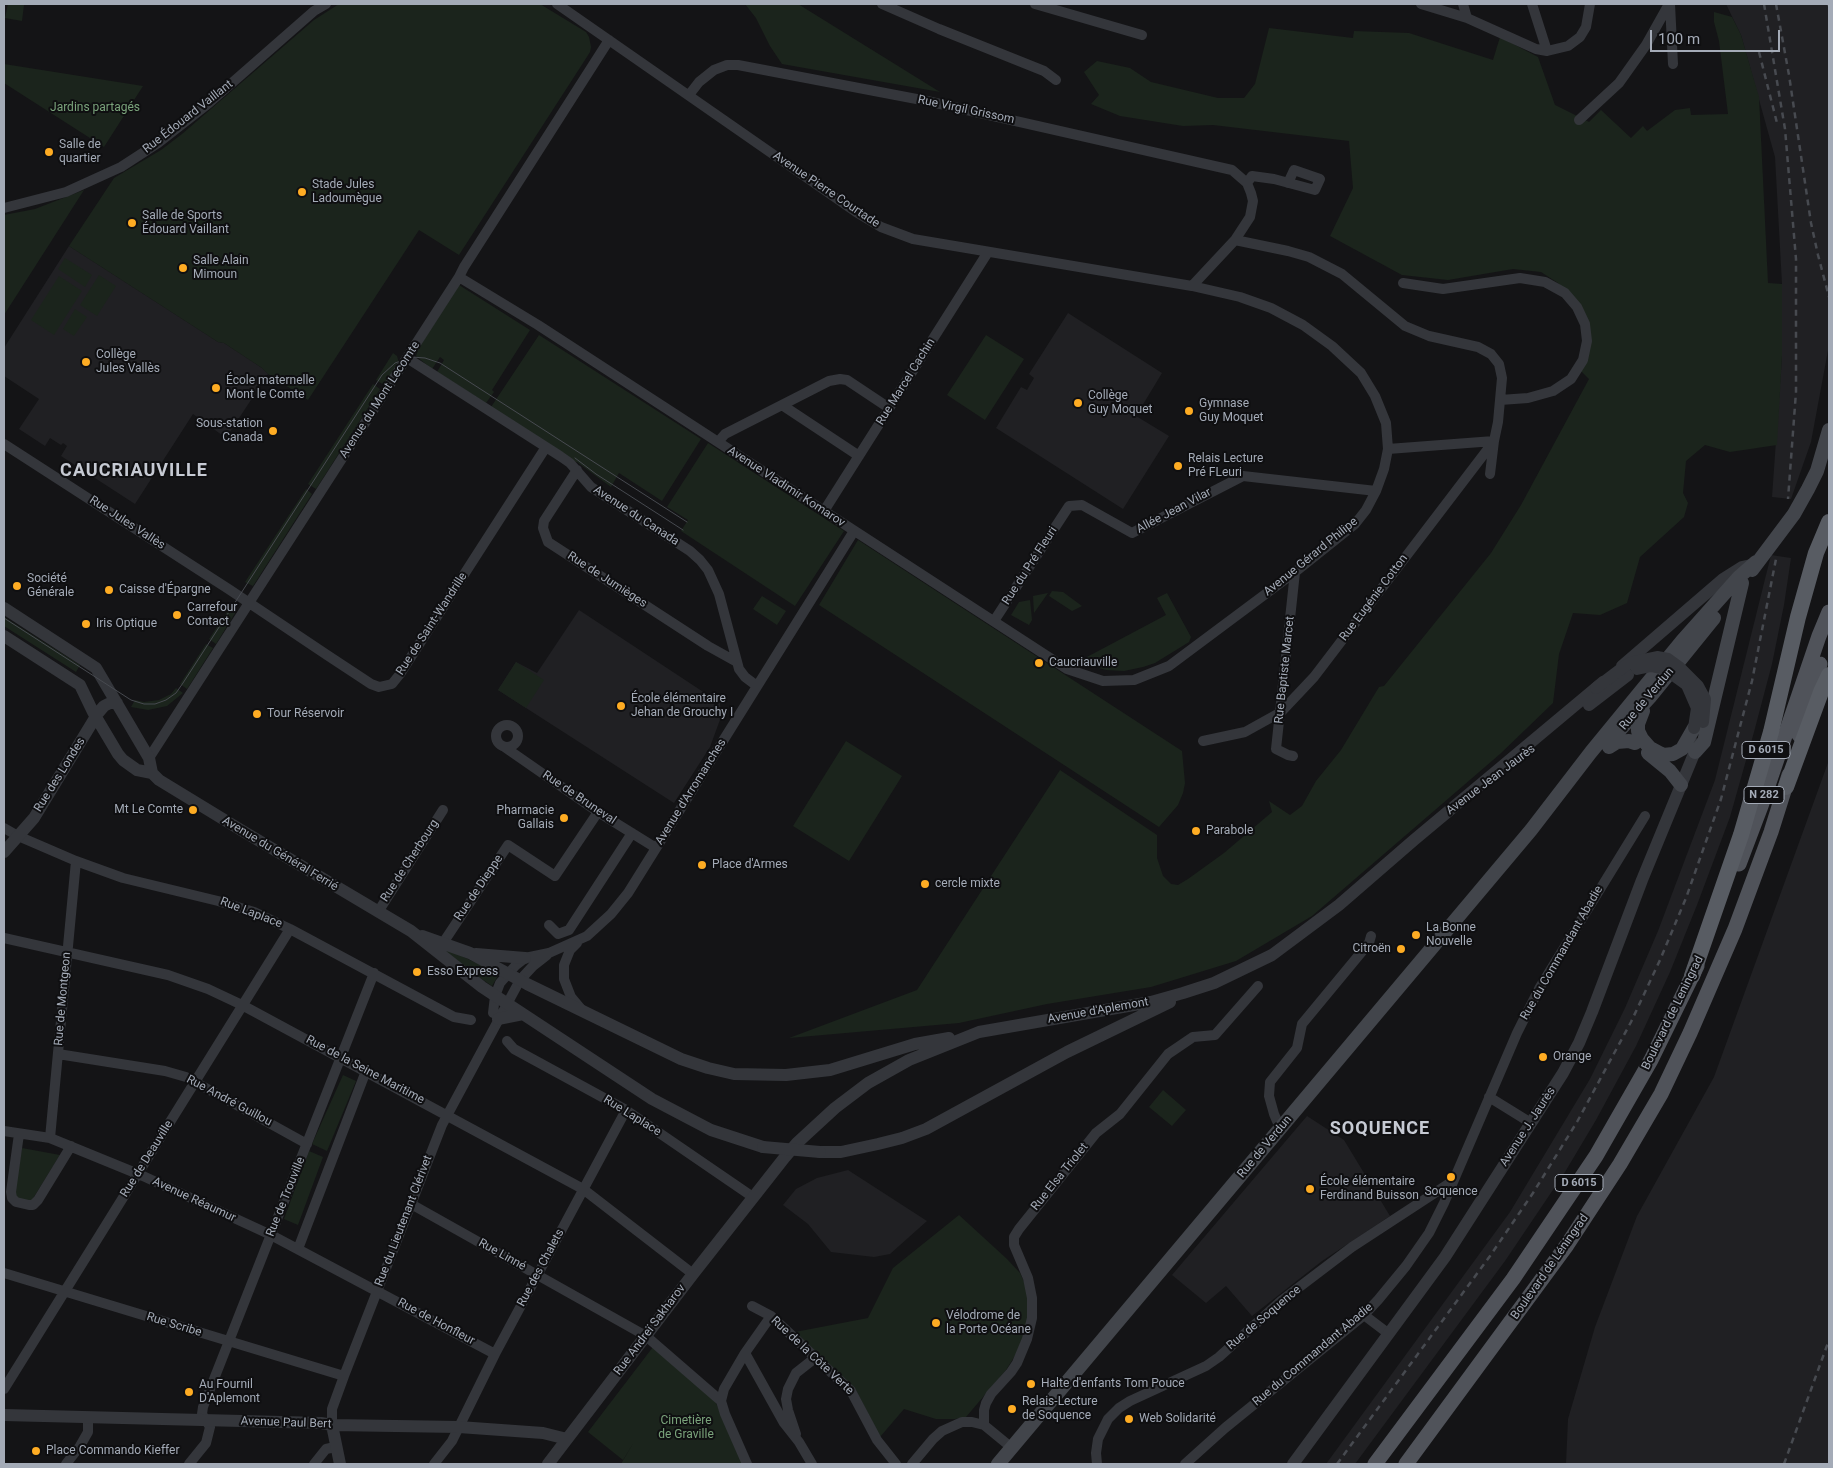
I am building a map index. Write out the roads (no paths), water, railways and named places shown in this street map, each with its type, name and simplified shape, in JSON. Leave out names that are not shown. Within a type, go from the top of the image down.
[{"type":"highway","name":"D 6015","points":[[1692,976],[1741,834],[1771,732],[1798,617],[1816,553],[1829,522]]},
{"type":"highway","name":"D 6015","points":[[1786,787],[1829,675]]},
{"type":"main road","name":"Rue de Verdun","points":[[1531,830],[1542,820],[1596,756],[1650,697],[1742,583],[1755,563],[1794,514],[1817,471],[1829,430]]},
{"type":"main road","name":"Rue de Verdun","points":[[998,1464],[1531,830],[1545,810],[1693,628],[1743,573],[1755,563]]},
{"type":"main road","points":[[1695,752],[1704,742],[1742,583]]},
{"type":"main road","name":"Boulevard de Leningrad","points":[[1375,1464],[1513,1279],[1596,1156],[1651,1060],[1726,900],[1829,612]]},
{"type":"main road","name":"Boulevard de Leningrad","points":[[1703,1004],[1754,881],[1786,787],[1804,713],[1829,634]]},
{"type":"main road","points":[[1650,697],[1638,724],[1638,731],[1650,748],[1663,755],[1673,754],[1682,749],[1699,725]]},
{"type":"main road","points":[[1631,703],[1626,719],[1629,734],[1635,743],[1670,771],[1681,785]]},
{"type":"main road","points":[[1596,756],[1617,742],[1629,741],[1635,743]]},
{"type":"main road","name":"Boulevard de Léningrad","points":[[1406,1464],[1547,1274],[1620,1164],[1660,1094],[1703,1004]]},
{"type":"street","name":"Rue Édouard Vaillant","points":[[4,208],[66,192],[102,177],[127,163],[158,143],[209,103],[314,11],[326,4]]},
{"type":"street","points":[[557,4],[586,22],[609,40]]},
{"type":"street","points":[[882,4],[1044,71],[1056,80]]},
{"type":"street","points":[[1035,4],[1142,35]]},
{"type":"street","points":[[1422,4],[1467,18],[1536,49],[1547,51],[1568,46],[1580,37],[1586,27],[1590,4]]},
{"type":"street","points":[[1463,4],[1467,18]]},
{"type":"street","points":[[1532,4],[1547,51]]},
{"type":"street","points":[[1670,4],[1673,64]]},
{"type":"street","points":[[1579,120],[1619,83],[1646,46],[1670,4]]},
{"type":"street","name":"Avenue Pierre Courtade","points":[[609,40],[856,212],[881,227],[914,239],[1192,286]]},
{"type":"street","name":"Avenue du Mont Lecomte","points":[[149,758],[609,40]]},
{"type":"street","name":"Rue Virgil Grissom","points":[[689,95],[699,82],[714,70],[727,65],[738,65],[927,101],[1232,170],[1247,183]]},
{"type":"street","points":[[1192,286],[1234,240],[1250,217],[1253,210],[1253,201],[1247,183],[1252,176],[1288,183]]},
{"type":"street","points":[[1234,240],[1288,250],[1309,257],[1342,274],[1405,326],[1429,336],[1478,347],[1491,354],[1499,364],[1502,378],[1490,474]]},
{"type":"street","name":"Rue Marcel Cachin","points":[[824,511],[988,252]]},
{"type":"street","name":"Avenue Vladimir Komarov","points":[[459,276],[544,329],[1067,669],[1103,681],[1118,680]]},
{"type":"street","points":[[1402,283],[1443,289],[1520,278],[1546,282],[1565,293],[1577,307],[1585,324],[1587,341],[1583,360],[1571,379],[1553,391],[1528,398],[1500,400]]},
{"type":"street","name":"Avenue Gérard Philipe","points":[[1118,680],[1134,680],[1169,666],[1295,572],[1355,524],[1366,510],[1376,491],[1384,470],[1388,449],[1386,423],[1375,396],[1361,373],[1332,346],[1303,324],[1270,308],[1242,298],[1192,286]]},
{"type":"street","name":"Avenue du Canada","points":[[407,358],[570,463],[591,487],[673,540],[700,560],[708,570],[719,594],[736,662],[745,677],[757,686]]},
{"type":"street","points":[[718,442],[726,434],[782,405],[830,381],[840,379],[847,380],[889,408]]},
{"type":"street","points":[[782,405],[859,456]]},
{"type":"street","points":[[1388,449],[1494,441]]},
{"type":"street","name":"Rue Eugénie Cotton","points":[[1203,741],[1245,732],[1281,712],[1314,677],[1494,441]]},
{"type":"street","name":"Rue Jules Vallès","points":[[4,444],[249,603]]},
{"type":"street","name":"Rue de Saint-Wandrille","points":[[249,603],[371,684],[379,687],[392,684],[546,447]]},
{"type":"street","name":"Rue de Jumièges","points":[[577,470],[544,521],[543,528],[548,542],[736,662]]},
{"type":"street","name":"Allée Jean Vilar","points":[[1065,511],[1069,506],[1082,505],[1132,534],[1243,476],[1376,491]]},
{"type":"street","name":"Rue du Pré Fleuri","points":[[994,621],[1065,511]]},
{"type":"street","name":"Avenue d'Arromanches","points":[[507,974],[526,958],[549,953],[579,940],[596,928],[615,910],[628,893],[854,531]]},
{"type":"street","points":[[1596,688],[1723,579],[1742,567],[1755,563]]},
{"type":"street","name":"Rue Baptiste Marcet","points":[[1293,756],[1276,749],[1295,572]]},
{"type":"street","points":[[4,608],[96,668],[149,758],[146,772]]},
{"type":"street","name":"Avenue du Général Ferrié","points":[[4,636],[77,683],[123,760],[411,932]]},
{"type":"street","points":[[1596,688],[1634,662],[1656,658],[1668,659],[1679,666],[1698,686],[1705,699],[1695,752]]},
{"type":"street","name":"Avenue Jean Jaurès","points":[[1444,816],[1639,668],[1651,666],[1665,669],[1688,685],[1698,708],[1699,725]]},
{"type":"street","name":"Avenue Jean Jaurès","points":[[1444,816],[1596,688]]},
{"type":"street","name":"Rue des Londes","points":[[4,852],[34,818],[104,706],[110,703],[117,703]]},
{"type":"street","name":"Rue de Bruneval","points":[[503,746],[598,812],[656,848]]},
{"type":"street","name":"Avenue J. Jaurès","points":[[1293,1464],[1445,1257],[1564,1073],[1579,1043],[1695,752]]},
{"type":"street","name":"Rue de Cherbourg","points":[[378,912],[443,810]]},
{"type":"street","name":"Rue de Dieppe","points":[[443,943],[508,845],[556,876],[598,812]]},
{"type":"street","name":"Avenue d'Aplemont","points":[[753,1197],[797,1143],[835,1108],[868,1083],[909,1060],[979,1032],[1151,1002],[1214,983],[1272,955],[1339,905],[1444,816]]},
{"type":"street","name":"Rue du Commandant Abadie","points":[[1185,1464],[1225,1428],[1364,1315],[1406,1266],[1429,1233],[1516,1033],[1540,988],[1645,816]]},
{"type":"street","name":"Rue Laplace","points":[[4,828],[76,861],[122,878],[239,907],[290,929],[454,1017],[471,1020]]},
{"type":"street","points":[[549,925],[558,934],[569,930],[632,833]]},
{"type":"street","name":"Rue de Montgeon","points":[[50,1138],[76,861]]},
{"type":"street","name":"Rue de Deauville","points":[[4,1389],[290,929]]},
{"type":"street","points":[[411,932],[470,953],[507,974],[681,1059],[734,1074],[765,1076],[830,1070],[915,1044],[979,1032]]},
{"type":"street","points":[[411,932],[482,987],[652,1099],[711,1130],[763,1147],[820,1152],[841,1152],[878,1144],[902,1138],[926,1128],[1067,1052],[1167,1004],[1183,993]]},
{"type":"street","points":[[1283,1126],[1277,1121],[1274,1114],[1269,1096],[1270,1082],[1297,1048],[1302,1024],[1369,943],[1371,936]]},
{"type":"street","name":"Rue de la Seine Maritime","points":[[4,938],[168,975],[208,989],[242,1005],[583,1189],[693,1274]]},
{"type":"street","name":"Avenue d'Arromanches","points":[[579,940],[567,956],[564,965],[564,979],[571,997],[584,1012]]},
{"type":"street","points":[[470,953],[526,958]]},
{"type":"street","name":"Avenue d'Arromanches","points":[[520,980],[549,953]]},
{"type":"street","name":"Rue de Trouville","points":[[190,1464],[206,1443],[210,1427],[202,1414],[203,1407],[374,973]]},
{"type":"street","name":"Rue du Lieutenant Clérivet","points":[[496,1019],[495,996],[500,983],[507,974]]},
{"type":"street","name":"Rue du Lieutenant Clérivet","points":[[332,1425],[332,1409],[344,1376],[446,1114],[496,1019],[508,1004],[520,980]]},
{"type":"street","name":"Rue Elsa Triolet","points":[[984,1425],[986,1403],[991,1394],[1017,1363],[1027,1339],[1032,1318],[1032,1298],[1028,1278],[1014,1245],[1014,1237],[1096,1133],[1120,1114],[1168,1054],[1193,1037],[1215,1035],[1258,986]]},
{"type":"street","points":[[482,987],[496,1019],[523,1014]]},
{"type":"street","name":"Rue Laplace","points":[[507,1042],[514,1049],[626,1110],[753,1197]]},
{"type":"street","name":"Rue André Guillou","points":[[58,1054],[165,1071],[186,1077],[307,1144]]},
{"type":"street","points":[[298,1249],[366,1071]]},
{"type":"street","points":[[1489,1096],[1531,1124]]},
{"type":"street","name":"Rue des Chalets","points":[[434,1464],[452,1441],[495,1354],[626,1110]]},
{"type":"street","name":"Avenue Réaumur","points":[[4,1131],[50,1138],[72,1146],[271,1235]]},
{"type":"street","points":[[19,1134],[11,1192],[12,1198],[16,1202],[28,1205],[33,1205],[38,1200],[72,1146]]},
{"type":"street","name":"Rue de Soquence","points":[[1097,1464],[1098,1439],[1108,1420],[1120,1408],[1130,1401],[1206,1366],[1281,1302],[1352,1247],[1453,1181]]},
{"type":"street","name":"Rue Andreï Sakharov","points":[[548,1464],[753,1197]]},
{"type":"street","name":"Rue Linné","points":[[411,1204],[646,1336],[721,1401]]},
{"type":"street","name":"Rue de Honfleur","points":[[271,1235],[495,1354]]},
{"type":"street","name":"Rue Scribe","points":[[4,1273],[344,1376]]},
{"type":"street","name":"Rue de la Côte Verte","points":[[752,1306],[771,1316],[851,1390],[877,1440],[896,1464]]},
{"type":"street","points":[[1364,1315],[1389,1334]]},
{"type":"street","points":[[747,1464],[724,1414],[721,1401],[724,1390],[745,1353],[771,1316]]},
{"type":"street","points":[[745,1353],[784,1423],[799,1442],[812,1464]]},
{"type":"street","points":[[799,1442],[788,1410],[786,1399],[788,1389],[796,1373],[816,1358]]},
{"type":"street","name":"Avenue Paul Bert","points":[[4,1415],[459,1427],[543,1433],[567,1439]]},
{"type":"street","points":[[66,1464],[88,1432],[88,1418]]},
{"type":"street","points":[[912,1464],[933,1438],[951,1426],[962,1422],[984,1425],[1012,1448]]},
{"type":"street","points":[[332,1425],[340,1464]]},
{"type":"street","points":[[314,1464],[326,1449],[335,1447]]},
{"type":"tram line","points":[[4,618],[131,700],[144,704],[155,704],[166,700],[176,693],[183,683],[382,375],[395,363],[412,357],[425,358],[440,363],[687,522]]},
{"type":"tram line","points":[[575,458],[596,474],[683,530]]},
{"type":"railway","points":[[1764,4],[1785,129],[1796,259],[1796,392],[1788,499]]},
{"type":"railway","points":[[1776,4],[1789,75],[1811,223],[1829,297]]},
{"type":"railway","points":[[1759,52],[1777,123]]},
{"type":"railway","points":[[1337,1464],[1490,1256],[1533,1193],[1577,1122],[1631,1022],[1686,898],[1721,799],[1752,681],[1776,559]]},
{"type":"railway","points":[[1784,1464],[1829,1340]]},
{"type":"place","name":"Salle de quartier","points":[[49,152]]},
{"type":"place","name":"Stade Jules Ladoumègue","points":[[302,192]]},
{"type":"place","name":"Salle de Sports Édouard Vaillant","points":[[132,223]]},
{"type":"place","name":"Salle Alain Mimoun","points":[[183,268]]},
{"type":"place","name":"Collège Jules Vallès","points":[[86,362]]},
{"type":"place","name":"École maternelle Mont le Comte","points":[[216,388]]},
{"type":"place","name":"Collège Guy Moquet","points":[[1078,403]]},
{"type":"place","name":"Gymnase Guy Moquet","points":[[1189,411]]},
{"type":"place","name":"Sous-station Canada","points":[[273,431]]},
{"type":"place","name":"Relais Lecture Pré FLeuri","points":[[1178,466]]},
{"type":"place","name":"Société Générale","points":[[17,586]]},
{"type":"place","name":"Caisse d'Épargne","points":[[109,590]]},
{"type":"place","name":"Carrefour Contact","points":[[177,615]]},
{"type":"place","name":"Iris Optique","points":[[86,624]]},
{"type":"place","name":"Caucriauville","points":[[1039,663]]},
{"type":"place","name":"École élémentaire Jehan de Grouchy I","points":[[621,706]]},
{"type":"place","name":"Tour Réservoir","points":[[257,714]]},
{"type":"place","name":"Mt Le Comte","points":[[193,810]]},
{"type":"place","name":"Pharmacie Gallais","points":[[564,818]]},
{"type":"place","name":"Parabole","points":[[1196,831]]},
{"type":"place","name":"Place d'Armes","points":[[702,865]]},
{"type":"place","name":"cercle mixte","points":[[925,884]]},
{"type":"place","name":"La Bonne Nouvelle","points":[[1416,935]]},
{"type":"place","name":"Citroën","points":[[1401,949]]},
{"type":"place","name":"Esso Express","points":[[417,972]]},
{"type":"place","name":"Orange","points":[[1543,1057]]},
{"type":"place","name":"Soquence","points":[[1451,1177]]},
{"type":"place","name":"École élémentaire Ferdinand Buisson","points":[[1310,1189]]},
{"type":"place","name":"Vélodrome de la Porte Océane","points":[[936,1323]]},
{"type":"place","name":"Halte d'enfants Tom Pouce","points":[[1031,1384]]},
{"type":"place","name":"Au Fournil D'Aplemont","points":[[189,1392]]},
{"type":"place","name":"Relais-Lecture de Soquence","points":[[1012,1409]]},
{"type":"place","name":"Web Solidarité","points":[[1129,1419]]},
{"type":"place","name":"Place Commando Kieffer","points":[[36,1451]]},
{"type":"district","name":"CAUCRIAUVILLE","points":[[134,471]]},
{"type":"district","name":"SOQUENCE","points":[[1380,1129]]},
{"type":"park label","name":"Jardins partagés","points":[[95,108]]},
{"type":"park label","name":"Cimetière de Graville","points":[[686,1428]]}]
